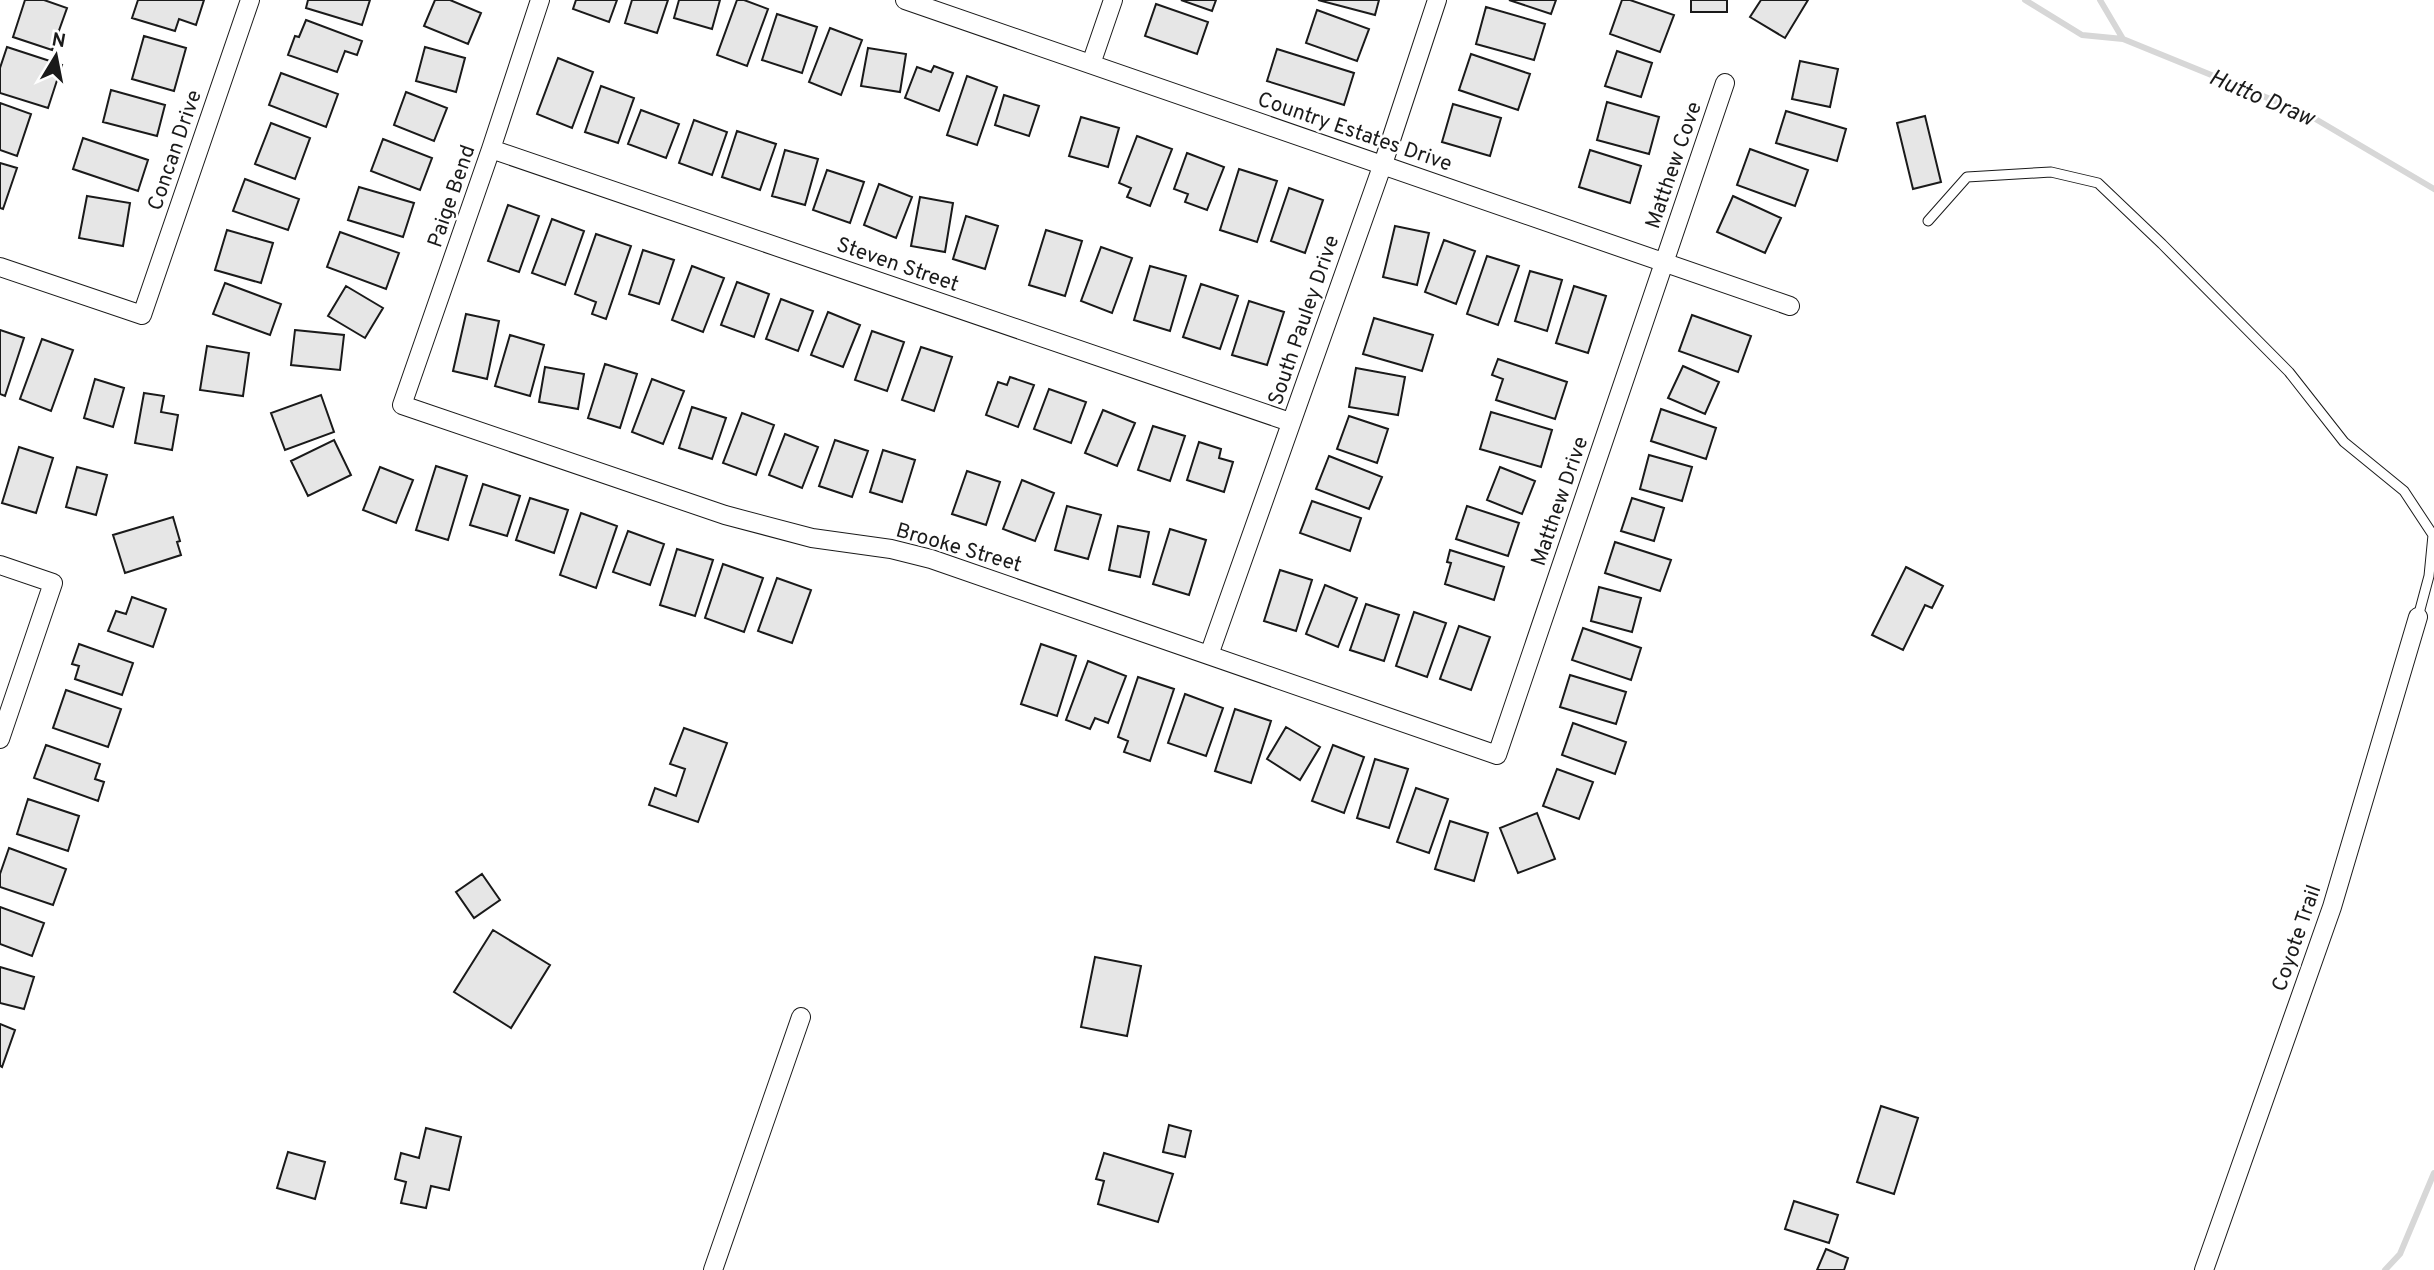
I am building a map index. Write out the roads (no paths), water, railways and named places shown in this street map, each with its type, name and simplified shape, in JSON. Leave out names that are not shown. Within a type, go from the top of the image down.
[{"type":"street","name":"Concan Drive","points":[[0,267],[142,315],[250,0]]},
{"type":"street","name":"Paige Bend","points":[[402,405],[540,0]]},
{"type":"street","name":"Country Estates Drive","points":[[905,0],[1790,306]]},
{"type":"street","points":[[1091,64],[1113,0]]},
{"type":"street","name":"South Pauley Drive","points":[[1209,654],[1437,0]]},
{"type":"street","name":"Matthew Cove","points":[[1664,262],[1725,83]]},
{"type":"street","name":"Steven Street","points":[[491,149],[1290,422]]},
{"type":"street","name":"Matthew Drive","points":[[1497,755],[1664,262]]},
{"type":"street","name":"Brooke Street","points":[[402,405],[761,526],[812,538],[891,549],[932,559],[1497,755]]},
{"type":"street","points":[[0,565],[53,583],[0,738]]},
{"type":"street","name":"Coyote Trail","points":[[2204,1270],[2332,907],[2418,617]]},
{"type":"street","points":[[713,1270],[801,1017]]},
{"type":"lane","points":[[1928,222],[1967,177],[2051,172],[2098,183],[2290,372],[2344,442],[2404,491],[2433,535],[2429,576],[2418,617]]},
{"type":"waterway","points":[[2025,0],[2082,35],[2123,39]]},
{"type":"waterway","name":"Hutto Draw","points":[[2100,0],[2123,39],[2307,114],[2434,189]]},
{"type":"waterway","name":"Hutto Draw","points":[[2385,1270],[2400,1254],[2434,1173]]}]
